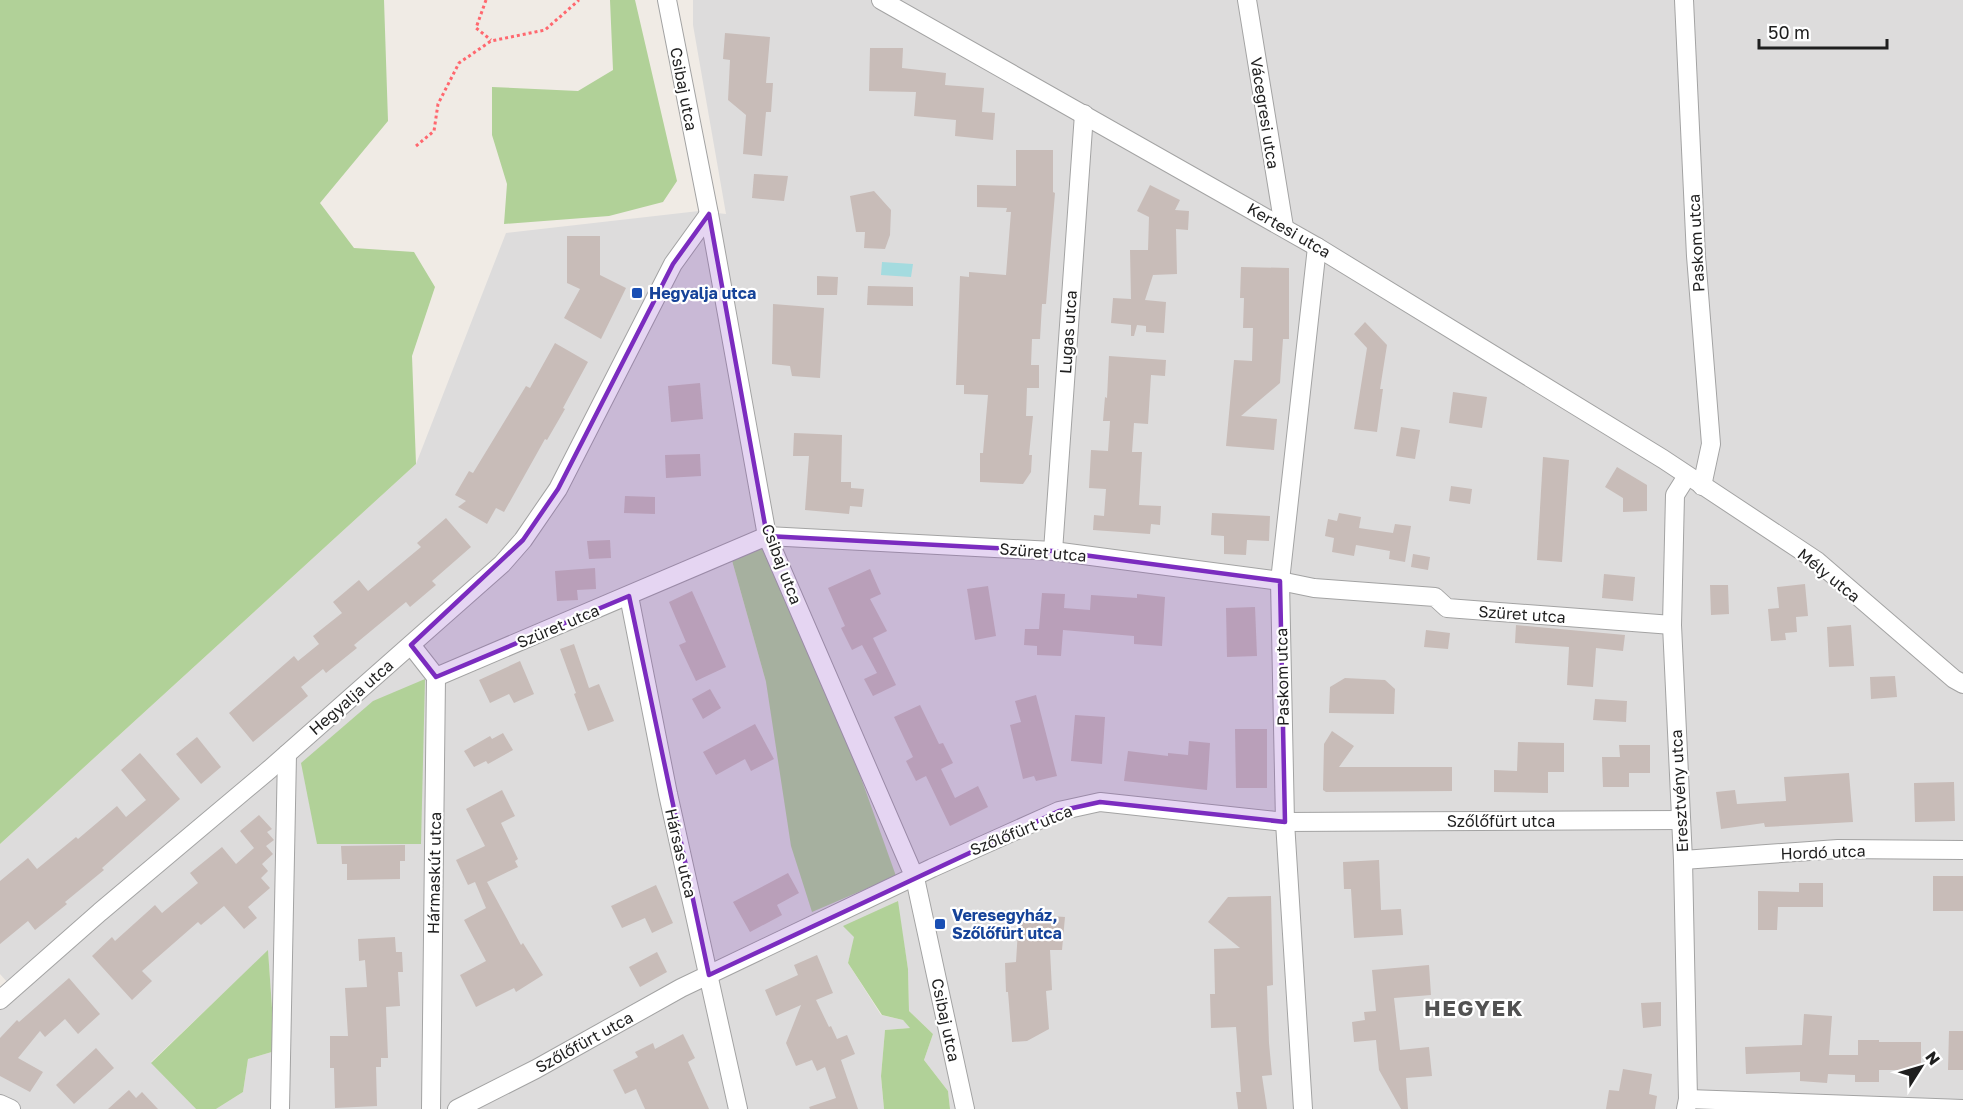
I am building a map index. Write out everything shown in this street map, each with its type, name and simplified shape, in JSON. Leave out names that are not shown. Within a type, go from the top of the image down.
[{"type":"street","name":"Csibaj utca","points":[[667,0],[709,214],[767,536],[915,878],[965,1109]]},
{"type":"street","name":"Kertesi utca","points":[[881,0],[1284,227],[1603,421],[1694,481]]},
{"type":"street","name":"Vácegresi utca","points":[[1247,0],[1284,227]]},
{"type":"street","name":"Paskom utca","points":[[1684,0],[1696,256],[1711,444],[1694,481]]},
{"type":"street","name":"Lugas utca","points":[[1053,551],[1084,114]]},
{"type":"street","name":"Hegyalja utca","points":[[0,1000],[286,754],[502,564],[523,540],[558,489],[673,264],[709,214]]},
{"type":"street","name":"Paskom utca","points":[[1303,1109],[1285,822],[1280,581],[1317,247]]},
{"type":"street","name":"Eresztvény utca","points":[[1687,1104],[1683,860],[1672,626],[1675,495],[1694,481]]},
{"type":"street","name":"Mély utca","points":[[1694,481],[1817,561],[1947,673],[1963,684]]},
{"type":"street","name":"Szüret utca","points":[[436,677],[767,536],[1053,551],[1280,581],[1314,588],[1435,597],[1447,608],[1672,626]]},
{"type":"street","name":"Hársas utca","points":[[629,596],[668,794],[738,1109]]},
{"type":"street","points":[[411,645],[436,677]]},
{"type":"street","name":"Hármaskút utca","points":[[431,1109],[436,677]]},
{"type":"street","points":[[280,1109],[286,754]]},
{"type":"street","name":"Szőlőfürt utca","points":[[457,1109],[536,1069],[681,988],[1059,811],[1100,802],[1285,822],[1680,820]]},
{"type":"street","name":"Hordó utca","points":[[1683,860],[1838,849],[1963,850]]},
{"type":"street","points":[[0,1104],[10,1109]]},
{"type":"street","points":[[1687,1104],[1963,1109]]},
{"type":"path","points":[[486,0],[476,28],[491,41]]},
{"type":"path","points":[[416,146],[434,131],[438,104],[459,63],[491,41],[545,30],[579,0]]},
{"type":"highlighted area","points":[[709,214],[767,536],[1053,551],[1280,581],[1285,822],[1100,802],[1059,811],[709,975],[629,596],[436,677],[411,645],[523,540],[558,489],[673,264]]},
{"type":"shaded area","points":[[693,0],[1963,0],[1963,1109],[950,1109],[948,1091],[924,1060],[933,1034],[909,1011],[908,969],[897,901],[855,937],[848,963],[881,1015],[903,1020],[911,1028],[885,1030],[881,1076],[884,1109],[216,1109],[243,1092],[248,1059],[275,1051],[268,951],[151,1062],[196,1109],[0,1109],[0,990],[8,983],[0,974],[0,844],[416,464],[506,233],[699,211],[726,214],[693,25]],"holes":[[[763,548],[766,682],[731,557]]]},
{"type":"green space","points":[[0,0],[384,0],[388,121],[320,203],[354,248],[414,252],[435,287],[412,356],[416,464],[0,844]]},
{"type":"green space","points":[[610,0],[635,0],[677,181],[663,202],[609,216],[504,224],[507,184],[492,135],[492,87],[578,91],[613,70]]},
{"type":"green space","points":[[748,547],[763,548],[850,747],[896,876],[812,912],[791,846],[766,682],[731,557]]},
{"type":"green space","points":[[425,679],[421,844],[317,844],[301,763],[373,701]]},
{"type":"green space","points":[[898,901],[908,969],[909,1011],[933,1034],[924,1060],[948,1091],[950,1109],[884,1109],[881,1076],[885,1030],[910,1028],[903,1020],[882,1015],[848,963],[854,937],[843,926]]},
{"type":"green space","points":[[268,950],[275,1051],[248,1059],[243,1092],[216,1109],[196,1109],[151,1063]]},
{"type":"water","points":[[882,262],[913,264],[911,277],[881,275]]},
{"type":"building","points":[[725,33],[770,37],[766,83],[773,83],[771,112],[766,112],[762,156],[743,154],[746,115],[728,100],[730,60],[723,59]]},
{"type":"building","points":[[870,48],[903,48],[902,68],[946,73],[945,85],[984,88],[982,112],[995,113],[993,140],[955,136],[956,120],[914,116],[916,92],[869,91]]},
{"type":"building","points":[[1016,150],[1053,150],[1053,192],[1055,193],[1046,304],[1042,304],[1040,339],[1032,339],[1031,365],[1039,365],[1039,388],[1027,388],[1026,416],[1033,416],[1029,455],[1032,455],[1031,472],[1023,484],[980,482],[980,453],[983,453],[988,395],[964,394],[964,385],[956,385],[960,276],[969,277],[969,272],[1006,275],[1011,212],[1006,212],[1007,208],[977,207],[977,185],[1016,186]]},
{"type":"building","points":[[754,174],[788,176],[784,201],[752,198]]},
{"type":"building","points":[[1150,185],[1180,200],[1175,210],[1189,211],[1188,230],[1176,229],[1177,274],[1153,275],[1145,300],[1166,302],[1164,333],[1146,332],[1146,326],[1137,325],[1134,336],[1131,336],[1131,325],[1111,323],[1113,298],[1131,299],[1130,250],[1148,250],[1149,217],[1137,211]]},
{"type":"building","points":[[874,191],[891,210],[890,235],[885,249],[864,248],[865,232],[856,232],[850,196]]},
{"type":"building","points":[[567,236],[600,236],[600,275],[626,288],[601,339],[564,318],[580,289],[567,283]]},
{"type":"building","points":[[1241,267],[1289,268],[1289,339],[1283,339],[1280,383],[1241,416],[1277,419],[1274,450],[1226,446],[1234,360],[1252,361],[1253,328],[1243,328],[1244,298],[1240,298]]},
{"type":"building","points":[[817,276],[838,277],[837,295],[817,295]]},
{"type":"building","points":[[868,286],[913,287],[913,306],[867,305]]},
{"type":"building","points":[[773,304],[824,308],[820,378],[792,376],[790,366],[772,364]]},
{"type":"building","points":[[1365,322],[1387,345],[1380,389],[1383,389],[1377,432],[1354,429],[1367,348],[1354,334]]},
{"type":"building","points":[[555,343],[588,362],[563,408],[565,409],[547,440],[545,439],[504,512],[496,508],[487,524],[458,507],[466,501],[455,495],[469,471],[473,473],[526,386],[530,388]]},
{"type":"building","points":[[1109,356],[1166,360],[1165,376],[1151,375],[1148,424],[1134,423],[1132,452],[1142,452],[1139,505],[1161,506],[1160,525],[1151,524],[1150,534],[1093,530],[1094,515],[1104,516],[1106,489],[1089,488],[1091,450],[1108,451],[1110,421],[1103,421],[1105,397],[1107,398]]},
{"type":"building","points":[[700,383],[703,419],[671,422],[668,386]]},
{"type":"building","points":[[1453,392],[1487,397],[1482,428],[1449,423]]},
{"type":"building","points":[[1401,427],[1420,430],[1415,459],[1396,456]]},
{"type":"building","points":[[794,433],[842,435],[841,482],[851,482],[851,488],[864,489],[862,507],[850,506],[849,514],[805,510],[809,456],[793,456]]},
{"type":"building","points":[[700,454],[701,476],[666,478],[665,455]]},
{"type":"building","points":[[1543,457],[1569,460],[1562,562],[1537,560]]},
{"type":"building","points":[[1617,467],[1647,485],[1647,511],[1623,512],[1623,498],[1605,487]]},
{"type":"building","points":[[1451,486],[1472,489],[1470,504],[1449,501]]},
{"type":"building","points":[[625,496],[655,497],[655,514],[624,513]]},
{"type":"building","points":[[1212,513],[1270,516],[1269,541],[1247,540],[1246,555],[1224,554],[1224,536],[1211,535]]},
{"type":"building","points":[[1339,513],[1361,517],[1359,528],[1393,533],[1395,524],[1411,526],[1405,562],[1389,559],[1390,551],[1356,545],[1354,556],[1332,552],[1334,538],[1325,536],[1328,519],[1337,521]]},
{"type":"building","points":[[446,518],[471,547],[432,581],[436,585],[410,607],[406,602],[354,645],[357,648],[326,673],[323,669],[301,687],[308,696],[253,742],[229,713],[294,656],[298,661],[319,644],[313,636],[342,613],[333,602],[359,580],[368,591],[421,547],[417,543]]},
{"type":"building","points":[[610,540],[611,558],[589,559],[587,541]]},
{"type":"building","points":[[1413,554],[1430,557],[1428,570],[1411,567]]},
{"type":"building","points":[[595,568],[596,589],[577,590],[578,600],[557,601],[555,571]]},
{"type":"building","points":[[870,569],[881,594],[870,599],[887,631],[873,638],[896,685],[873,696],[864,679],[877,673],[862,645],[852,650],[841,628],[845,626],[828,588]]},
{"type":"building","points":[[1604,574],[1635,577],[1633,601],[1602,598]]},
{"type":"building","points":[[1805,584],[1808,616],[1796,617],[1797,632],[1785,633],[1786,640],[1771,641],[1768,609],[1779,608],[1777,587]]},
{"type":"building","points":[[1710,585],[1728,585],[1729,614],[1711,615]]},
{"type":"building","points":[[988,586],[996,636],[975,640],[967,589]]},
{"type":"building","points":[[692,591],[726,667],[696,681],[679,645],[686,642],[669,602]]},
{"type":"building","points":[[1042,593],[1065,594],[1064,608],[1090,610],[1091,595],[1137,598],[1137,594],[1165,597],[1162,646],[1134,644],[1134,636],[1063,630],[1061,656],[1037,655],[1037,646],[1024,645],[1025,629],[1039,629]]},
{"type":"building","points":[[1255,607],[1257,656],[1227,657],[1226,608]]},
{"type":"building","points":[[1516,625],[1625,635],[1623,651],[1596,648],[1593,687],[1567,685],[1569,647],[1515,643]]},
{"type":"building","points":[[1851,625],[1854,666],[1829,667],[1827,627]]},
{"type":"building","points":[[1426,630],[1450,633],[1448,649],[1424,647]]},
{"type":"building","points":[[574,644],[589,688],[599,684],[614,721],[588,731],[560,649]]},
{"type":"building","points":[[520,661],[534,694],[514,703],[509,694],[490,703],[479,680]]},
{"type":"building","points":[[1895,676],[1897,697],[1871,699],[1870,677]]},
{"type":"building","points":[[1345,678],[1385,680],[1395,689],[1394,714],[1329,713],[1330,687]]},
{"type":"building","points":[[710,689],[721,708],[703,719],[692,699]]},
{"type":"building","points":[[1036,695],[1057,776],[1036,781],[1034,776],[1023,779],[1010,725],[1021,722],[1015,701]]},
{"type":"building","points":[[1595,699],[1627,701],[1626,722],[1593,720]]},
{"type":"building","points":[[920,705],[939,744],[943,743],[953,763],[941,769],[955,798],[978,786],[988,807],[950,826],[926,776],[916,781],[906,761],[913,757],[894,717]]},
{"type":"building","points":[[1075,715],[1105,717],[1102,764],[1071,761]]},
{"type":"building","points":[[755,724],[774,759],[751,771],[745,759],[716,775],[703,752]]},
{"type":"building","points":[[1235,729],[1267,729],[1267,788],[1236,788]]},
{"type":"building","points":[[1332,731],[1354,746],[1339,767],[1452,767],[1452,791],[1326,792],[1323,790],[1324,744]]},
{"type":"building","points":[[503,733],[513,750],[488,764],[486,761],[474,767],[464,751],[490,736],[492,739]]},
{"type":"building","points":[[197,737],[221,767],[201,784],[176,754]]},
{"type":"building","points":[[1189,741],[1210,743],[1207,790],[1124,781],[1128,751],[1168,756],[1168,753],[1188,755]]},
{"type":"building","points":[[1518,742],[1564,743],[1564,772],[1548,772],[1548,793],[1494,792],[1494,770],[1517,771]]},
{"type":"building","points":[[1619,745],[1650,745],[1650,773],[1629,773],[1629,787],[1603,787],[1602,757],[1620,757]]},
{"type":"building","points":[[140,753],[180,799],[102,868],[104,870],[65,902],[67,904],[35,930],[28,921],[0,944],[0,881],[28,858],[37,869],[117,806],[126,817],[146,800],[121,770]]},
{"type":"building","points":[[1849,773],[1853,822],[1765,827],[1764,823],[1721,829],[1716,792],[1735,790],[1737,804],[1786,801],[1784,777]]},
{"type":"building","points":[[1954,782],[1955,821],[1915,822],[1914,783]]},
{"type":"building","points":[[502,790],[515,816],[501,823],[518,859],[515,861],[518,867],[487,882],[521,945],[523,943],[543,975],[516,992],[514,988],[476,1007],[460,975],[486,961],[464,920],[486,908],[475,882],[468,885],[456,860],[485,846],[466,809]]},
{"type":"building","points":[[259,815],[272,829],[267,832],[274,840],[266,846],[273,854],[262,864],[268,871],[261,878],[270,888],[248,907],[257,918],[244,929],[224,906],[201,925],[198,922],[142,971],[152,981],[132,1000],[92,956],[112,937],[115,941],[155,905],[162,913],[198,883],[190,873],[222,847],[236,864],[254,848],[240,831]]},
{"type":"building","points":[[405,845],[405,861],[400,861],[400,879],[347,880],[347,864],[342,864],[341,846]]},
{"type":"building","points":[[1379,860],[1381,910],[1401,909],[1403,935],[1354,938],[1351,889],[1344,889],[1343,862]]},
{"type":"building","points":[[788,873],[799,893],[777,905],[782,915],[750,932],[733,902]]},
{"type":"building","points":[[1933,876],[1963,876],[1963,911],[1933,911]]},
{"type":"building","points":[[1799,883],[1823,883],[1823,907],[1778,907],[1777,930],[1758,930],[1758,891],[1799,892]]},
{"type":"building","points":[[656,885],[673,923],[652,933],[645,918],[622,928],[611,906]]},
{"type":"building","points":[[1271,896],[1273,985],[1267,986],[1272,1075],[1262,1076],[1267,1109],[1238,1109],[1236,1092],[1241,1092],[1236,1027],[1211,1028],[1210,994],[1215,994],[1214,949],[1240,948],[1208,922],[1228,897]]},
{"type":"building","points":[[1019,914],[1065,917],[1062,950],[1050,950],[1052,990],[1046,991],[1049,1029],[1027,1041],[1012,1042],[1005,963],[1016,962]]},
{"type":"building","points":[[395,937],[396,952],[402,952],[403,972],[398,972],[400,1006],[386,1007],[388,1058],[381,1058],[381,1067],[376,1067],[377,1106],[335,1108],[334,1068],[330,1068],[330,1036],[348,1036],[345,988],[367,987],[365,960],[359,961],[358,939]]},
{"type":"building","points":[[657,952],[667,972],[640,987],[629,967]]},
{"type":"building","points":[[817,955],[833,993],[816,1000],[837,1039],[847,1035],[855,1054],[841,1060],[858,1109],[810,1109],[809,1107],[836,1098],[825,1067],[817,1071],[812,1060],[796,1066],[786,1043],[801,1005],[776,1016],[765,990],[798,975],[794,965]]},
{"type":"building","points":[[1429,965],[1431,995],[1394,998],[1400,1050],[1429,1047],[1432,1076],[1406,1078],[1408,1109],[1401,1109],[1379,1070],[1376,1040],[1354,1042],[1352,1022],[1365,1020],[1364,1012],[1376,1011],[1372,970]]},
{"type":"building","points":[[69,978],[100,1014],[78,1034],[65,1019],[45,1037],[40,1031],[18,1058],[43,1072],[30,1092],[0,1076],[0,1038],[17,1020],[19,1022]]},
{"type":"building","points":[[1661,1002],[1661,1026],[1643,1028],[1641,1003]]},
{"type":"building","points":[[1804,1014],[1832,1016],[1829,1055],[1858,1055],[1858,1040],[1921,1042],[1921,1070],[1879,1070],[1879,1082],[1855,1082],[1855,1075],[1828,1074],[1827,1083],[1800,1081],[1800,1072],[1746,1074],[1745,1047],[1802,1045]]},
{"type":"building","points":[[1949,1031],[1963,1031],[1963,1070],[1948,1070]]},
{"type":"building","points":[[683,1034],[695,1058],[688,1062],[709,1109],[645,1109],[636,1089],[625,1094],[613,1070],[638,1057],[635,1052],[653,1043],[655,1049]]},
{"type":"building","points":[[96,1048],[114,1068],[74,1104],[56,1085]]},
{"type":"building","points":[[1623,1069],[1652,1074],[1649,1094],[1657,1096],[1655,1109],[1606,1109],[1609,1090],[1619,1091]]},
{"type":"building","points":[[129,1090],[136,1098],[142,1092],[158,1109],[108,1109]]},
{"type":"place","name":"Hegyalja utca","points":[[637,293]]},
{"type":"place","name":"Veresegyház, Szőlőfürt utca","points":[[940,924]]},
{"type":"district","name":"HEGYEK","points":[[1474,1008]]}]
